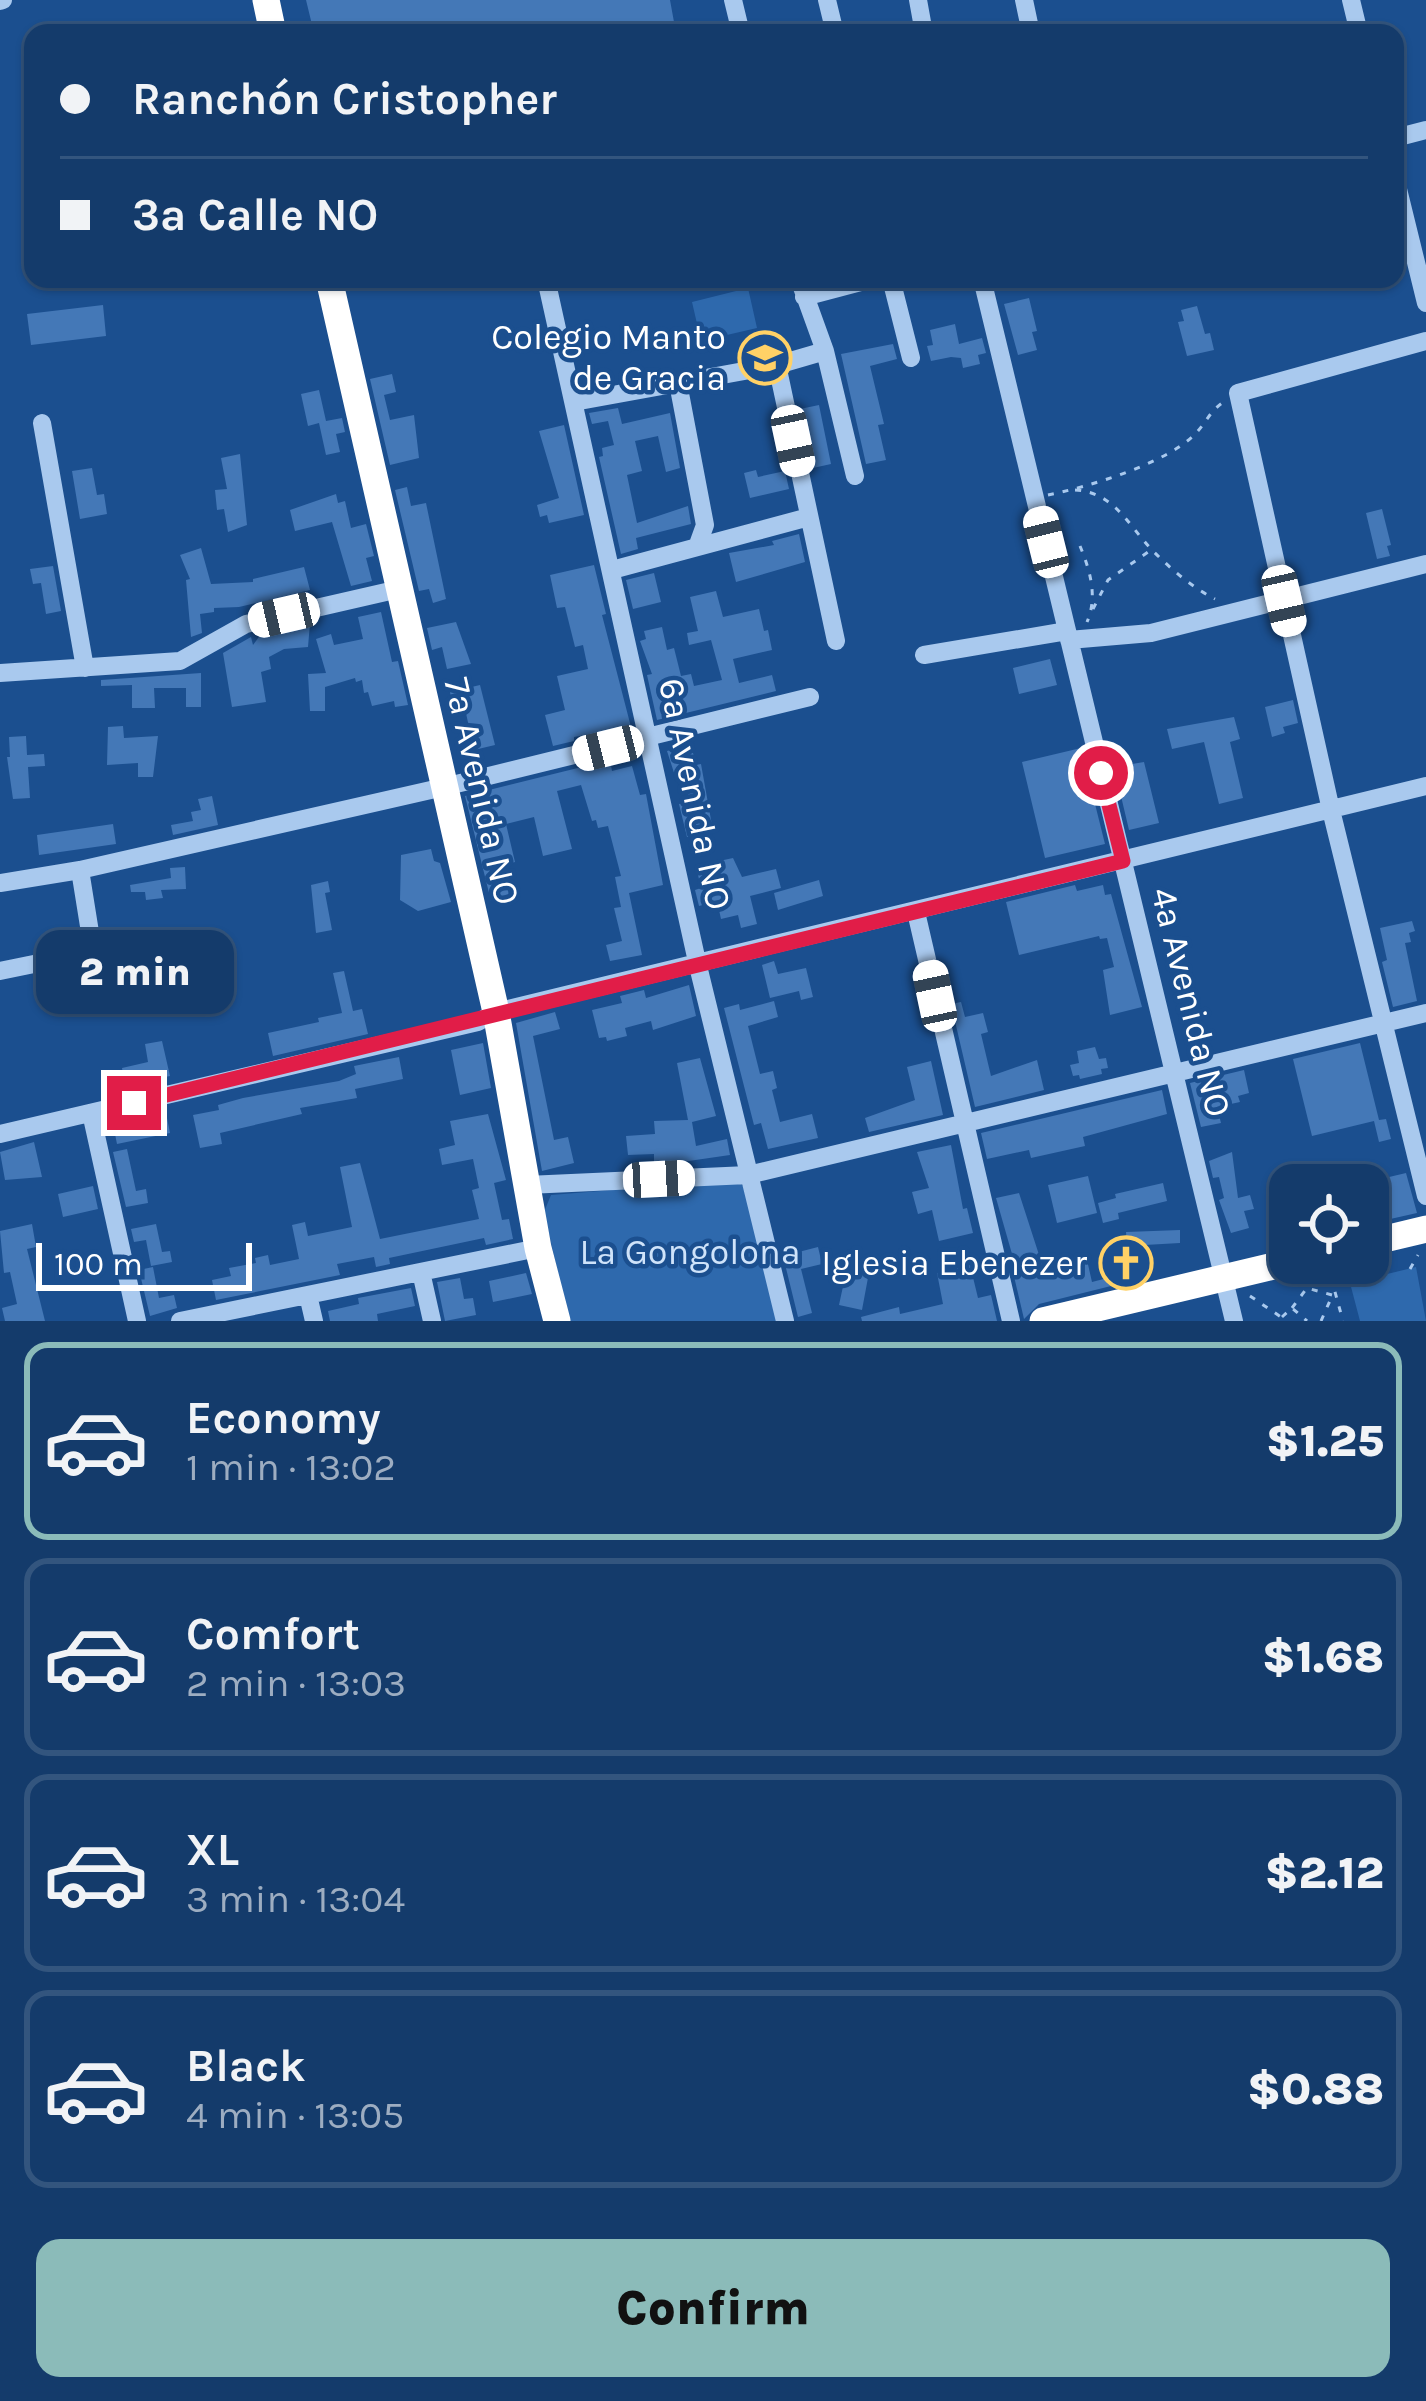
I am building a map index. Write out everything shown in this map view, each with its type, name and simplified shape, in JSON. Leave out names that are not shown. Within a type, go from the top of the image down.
[{"type":"highway","name":"7a Avenida NO","points":[[331,288],[496,1012],[538,1248],[557,1321]]},
{"type":"highway","points":[[1389,1238],[1426,1229]]},
{"type":"highway","points":[[1042,1321],[1269,1267]]},
{"type":"street","points":[[1404,214],[1426,303]]},
{"type":"street","name":"6a Avenida NO","points":[[548,288],[698,966],[785,1321]]},
{"type":"street","points":[[802,288],[824,352],[855,476]]},
{"type":"street","points":[[893,288],[910,358]]},
{"type":"street","name":"4a Avenida NO","points":[[984,288],[1234,1321]]},
{"type":"street","points":[[1426,341],[1238,393],[1331,810],[1426,1196]]},
{"type":"street","points":[[574,402],[824,352]]},
{"type":"street","points":[[777,365],[836,641]]},
{"type":"street","points":[[677,383],[705,525],[697,547]]},
{"type":"street","points":[[42,423],[85,668]]},
{"type":"street","points":[[612,570],[808,517]]},
{"type":"street","points":[[924,655],[1068,636],[1151,633],[1426,564]]},
{"type":"street","points":[[0,673],[180,661],[246,623],[399,589]]},
{"type":"street","points":[[0,884],[444,787],[810,697]]},
{"type":"street","points":[[0,1134],[478,1022],[496,1012],[1426,786]]},
{"type":"street","points":[[80,870],[93,951]]},
{"type":"street","points":[[916,912],[1011,1321]]},
{"type":"street","points":[[0,971],[117,947]]},
{"type":"street","points":[[527,1185],[748,1174],[1426,1013]]},
{"type":"street","points":[[92,1113],[137,1321]]},
{"type":"street","points":[[179,1321],[538,1248]]},
{"type":"street","points":[[421,1272],[432,1321]]},
{"type":"street","points":[[308,1295],[314,1321]]},
{"type":"path","points":[[1035,498],[1073,490],[1153,460],[1190,439],[1212,409],[1238,393]]},
{"type":"path","points":[[1073,490],[1100,495],[1113,504],[1152,550],[1203,593],[1248,610]]},
{"type":"path","points":[[1080,546],[1092,585],[1092,611]]},
{"type":"path","points":[[1068,636],[1087,623],[1108,580],[1152,550]]},
{"type":"path","points":[[1410,1269],[1426,1241]]},
{"type":"path","points":[[1223,1278],[1284,1319],[1307,1288],[1332,1295]]},
{"type":"path","points":[[1333,1284],[1342,1321]]},
{"type":"path","points":[[1322,1321],[1334,1288]]},
{"type":"path","points":[[1292,1308],[1307,1321]]},
{"type":"green space","points":[[748,288],[757,328],[701,341],[692,302]]},
{"type":"green space","name":"La Gongolona","points":[[737,1180],[743,1186],[781,1321],[569,1321],[544,1212],[551,1195]]},
{"type":"green space","points":[[1416,1267],[1426,1321],[1360,1321],[1350,1284],[1389,1284],[1389,1274]]},
{"type":"building","points":[[306,0],[670,0],[674,24],[312,24]]},
{"type":"building","points":[[1029,298],[1037,350],[1018,355],[1004,304]]},
{"type":"building","points":[[103,305],[106,336],[31,345],[27,314]]},
{"type":"building","points":[[1197,306],[1214,350],[1187,356],[1178,322],[1184,321],[1181,310]]},
{"type":"building","points":[[955,324],[959,344],[982,338],[986,353],[978,355],[980,364],[963,368],[961,358],[951,357],[931,361],[930,330]]},
{"type":"building","points":[[893,344],[897,359],[870,366],[884,424],[878,425],[886,460],[866,464],[841,354]]},
{"type":"building","points":[[392,374],[396,392],[384,395],[390,420],[414,415],[419,458],[390,465],[370,379]]},
{"type":"building","points":[[319,390],[326,421],[342,418],[345,432],[336,434],[340,452],[326,455],[319,423],[308,426],[301,394]]},
{"type":"building","points":[[819,405],[831,464],[813,468],[800,409]]},
{"type":"building","points":[[618,408],[622,424],[670,413],[680,468],[666,472],[658,436],[635,441],[642,471],[627,475],[637,523],[688,506],[691,524],[636,538],[638,549],[621,554],[599,457],[602,448],[614,445],[608,421],[592,424],[589,413]]},
{"type":"building","points":[[564,425],[584,515],[549,523],[547,515],[540,517],[537,505],[559,498],[539,431]]},
{"type":"building","points":[[240,454],[247,525],[228,532],[224,509],[217,510],[215,490],[227,489],[221,458]]},
{"type":"building","points":[[92,468],[97,495],[104,494],[107,514],[80,519],[72,471]]},
{"type":"building","points":[[756,470],[758,477],[785,471],[789,489],[750,498],[744,473]]},
{"type":"building","points":[[407,487],[411,506],[426,503],[446,599],[433,603],[429,589],[419,591],[395,490]]},
{"type":"building","points":[[336,494],[338,503],[345,501],[351,528],[366,524],[374,556],[366,558],[372,581],[351,586],[332,522],[295,531],[290,510]]},
{"type":"building","points":[[1382,509],[1390,556],[1377,559],[1366,513]]},
{"type":"building","points":[[799,534],[805,562],[736,582],[729,553],[774,545],[772,541]]},
{"type":"building","points":[[201,548],[211,584],[253,582],[304,567],[310,590],[239,607],[214,608],[214,612],[200,614],[202,633],[191,637],[186,580],[190,579],[180,555]]},
{"type":"building","points":[[594,565],[631,727],[574,737],[574,741],[553,746],[545,715],[565,710],[557,676],[588,669],[583,645],[575,647],[565,607],[557,608],[550,575]]},
{"type":"building","points":[[53,566],[61,611],[46,614],[41,583],[33,584],[30,569]]},
{"type":"building","points":[[654,573],[661,602],[633,609],[626,580]]},
{"type":"building","points":[[716,591],[723,617],[759,609],[764,631],[768,630],[772,650],[733,659],[739,683],[772,675],[776,691],[657,720],[647,675],[652,674],[640,641],[646,639],[644,631],[662,627],[667,650],[674,648],[681,676],[691,674],[694,686],[722,680],[711,640],[689,645],[687,633],[698,631],[690,597]]},
{"type":"building","points":[[381,612],[408,705],[395,707],[394,701],[372,706],[362,680],[355,678],[325,687],[325,711],[310,711],[308,674],[326,673],[316,639],[331,634],[334,645],[363,639],[358,617]]},
{"type":"building","points":[[456,622],[471,664],[447,669],[442,647],[432,650],[427,628]]},
{"type":"building","points":[[310,623],[308,647],[284,649],[269,657],[271,669],[261,672],[266,702],[232,707],[223,653],[251,637],[253,645],[261,634]]},
{"type":"building","points":[[1050,659],[1057,685],[1019,694],[1013,668]]},
{"type":"building","points":[[201,673],[201,707],[186,707],[186,688],[154,688],[155,708],[132,708],[132,685],[101,686],[101,680]]},
{"type":"building","points":[[480,685],[495,745],[474,750],[464,704],[453,707],[450,692]]},
{"type":"building","points":[[1293,700],[1298,723],[1272,737],[1265,707]]},
{"type":"building","points":[[1234,717],[1240,739],[1230,742],[1243,798],[1219,804],[1204,742],[1172,749],[1167,729]]},
{"type":"building","points":[[123,726],[124,738],[158,736],[153,777],[138,777],[138,763],[107,765],[108,727]]},
{"type":"building","points":[[26,736],[27,755],[44,754],[45,766],[28,767],[30,798],[13,799],[9,737]]},
{"type":"building","points":[[691,745],[696,765],[701,764],[713,831],[687,837],[679,804],[690,802],[685,780],[677,782],[667,751]]},
{"type":"building","points":[[1081,748],[1105,844],[1045,858],[1022,762]]},
{"type":"building","points":[[610,760],[612,771],[632,766],[640,795],[646,794],[663,885],[629,893],[642,955],[610,961],[606,945],[622,941],[614,908],[621,907],[615,877],[621,876],[608,826],[598,828],[596,820],[592,821],[581,785],[557,791],[572,849],[543,856],[534,817],[506,824],[515,862],[504,865],[509,897],[491,901],[465,796]]},
{"type":"building","points":[[1144,762],[1159,823],[1129,830],[1116,775],[1134,771],[1132,764]]},
{"type":"building","points":[[212,796],[218,825],[173,835],[171,825],[193,821],[191,812],[201,810],[198,799]]},
{"type":"building","points":[[113,824],[116,844],[39,855],[37,835]]},
{"type":"building","points":[[431,849],[451,902],[418,911],[400,900],[401,855]]},
{"type":"building","points":[[733,858],[742,877],[776,869],[781,888],[750,896],[757,924],[741,928],[738,915],[721,919],[717,901],[699,906],[695,890],[701,888],[696,866]]},
{"type":"building","points":[[185,867],[186,889],[161,890],[163,898],[146,900],[145,892],[131,892],[130,885],[171,878],[170,868]]},
{"type":"building","points":[[819,880],[823,896],[778,910],[774,893]]},
{"type":"building","points":[[328,881],[330,892],[325,893],[332,930],[316,933],[311,885]]},
{"type":"building","points":[[1075,885],[1077,891],[1103,885],[1105,895],[1111,894],[1142,1007],[1110,1015],[1103,970],[1114,967],[1107,938],[1019,955],[1006,902]]},
{"type":"building","points":[[1412,921],[1415,931],[1409,933],[1411,942],[1405,943],[1417,1001],[1393,1007],[1380,928]]},
{"type":"building","points":[[134,960],[138,987],[120,990],[117,975],[88,980],[86,967]]},
{"type":"building","points":[[774,961],[778,974],[806,968],[813,997],[801,1000],[799,991],[770,998],[762,965]]},
{"type":"building","points":[[344,971],[353,1011],[362,1009],[368,1034],[273,1056],[268,1033],[342,1013],[333,973]]},
{"type":"building","points":[[689,985],[696,1016],[653,1030],[651,1021],[625,1028],[627,1036],[599,1038],[592,1010],[622,1003],[620,996],[644,990],[646,998]]},
{"type":"building","points":[[774,1001],[778,1017],[748,1026],[760,1074],[773,1071],[780,1122],[812,1114],[818,1138],[768,1149],[761,1123],[754,1125],[724,1008],[739,1004],[740,1010]]},
{"type":"building","points":[[961,1002],[965,1017],[983,1013],[988,1032],[981,1034],[991,1076],[1037,1060],[1044,1090],[975,1107],[951,1004]]},
{"type":"building","points":[[555,1012],[560,1029],[533,1036],[554,1140],[568,1137],[574,1163],[542,1171],[516,1023]]},
{"type":"building","points":[[162,1041],[170,1076],[125,1085],[122,1068],[148,1062],[145,1044]]},
{"type":"building","points":[[483,1043],[491,1088],[460,1095],[451,1050]]},
{"type":"building","points":[[1360,1043],[1379,1120],[1386,1119],[1391,1139],[1379,1142],[1374,1121],[1312,1136],[1293,1059]]},
{"type":"building","points":[[1095,1047],[1108,1068],[1101,1069],[1102,1074],[1073,1076],[1070,1065],[1079,1063],[1077,1051]]},
{"type":"building","points":[[399,1057],[403,1079],[355,1089],[357,1098],[300,1108],[302,1114],[220,1133],[222,1144],[200,1148],[193,1115],[219,1110],[218,1105],[243,1098],[339,1081],[356,1074],[354,1066]]},
{"type":"building","points":[[700,1058],[716,1116],[692,1122],[696,1146],[727,1139],[730,1155],[654,1166],[654,1154],[628,1155],[626,1136],[655,1134],[654,1121],[688,1120],[677,1063]]},
{"type":"building","points":[[931,1061],[943,1115],[869,1132],[865,1118],[915,1100],[907,1067]]},
{"type":"building","points":[[1244,1070],[1249,1093],[1238,1096],[1240,1102],[1217,1107],[1221,1123],[1201,1127],[1190,1083]]},
{"type":"building","points":[[1162,1090],[1167,1114],[1083,1137],[1085,1146],[1031,1158],[1029,1150],[987,1159],[981,1133]]},
{"type":"building","points":[[166,1113],[170,1133],[117,1144],[113,1124]]},
{"type":"building","points":[[488,1114],[506,1180],[494,1183],[502,1220],[509,1219],[513,1239],[486,1245],[484,1238],[389,1258],[390,1264],[376,1267],[374,1257],[337,1264],[340,1275],[216,1300],[212,1280],[231,1276],[229,1268],[256,1263],[255,1258],[268,1255],[270,1265],[299,1259],[292,1225],[305,1222],[308,1236],[352,1227],[340,1167],[360,1163],[380,1239],[479,1219],[472,1190],[479,1188],[473,1159],[442,1165],[439,1149],[455,1145],[450,1121]]},
{"type":"building","points":[[34,1142],[42,1177],[5,1180],[0,1152]]},
{"type":"building","points":[[951,1145],[963,1209],[967,1208],[973,1233],[939,1241],[932,1210],[918,1214],[912,1192],[929,1188],[917,1152]]},
{"type":"building","points":[[127,1149],[136,1191],[146,1189],[148,1203],[126,1207],[113,1152]]},
{"type":"building","points":[[1232,1152],[1238,1198],[1250,1195],[1254,1209],[1244,1211],[1249,1228],[1231,1233],[1219,1200],[1224,1198],[1219,1177],[1213,1178],[1209,1161]]},
{"type":"building","points":[[1406,1173],[1417,1213],[1389,1219],[1389,1177]]},
{"type":"building","points":[[1088,1176],[1097,1213],[1057,1223],[1048,1185]]},
{"type":"building","points":[[1163,1183],[1167,1201],[1118,1213],[1119,1219],[1103,1223],[1098,1203],[1116,1198],[1115,1194]]},
{"type":"building","points":[[93,1186],[98,1209],[63,1217],[58,1194]]},
{"type":"building","points":[[1019,1193],[1041,1261],[1050,1259],[1053,1268],[1087,1260],[1092,1282],[1119,1275],[1118,1253],[1134,1252],[1135,1280],[1039,1304],[1024,1319],[996,1198]]},
{"type":"building","points":[[32,1224],[36,1247],[27,1249],[45,1321],[5,1321],[2,1308],[17,1304],[10,1272],[4,1273],[0,1231]]},
{"type":"building","points":[[156,1224],[162,1252],[170,1251],[172,1262],[151,1266],[146,1240],[134,1242],[131,1229]]},
{"type":"building","points":[[1180,1230],[1180,1243],[1127,1246],[1126,1232]]},
{"type":"building","points":[[818,1247],[822,1264],[801,1269],[812,1313],[798,1317],[783,1256]]},
{"type":"building","points":[[848,1263],[870,1267],[862,1310],[839,1305]]},
{"type":"building","points":[[970,1265],[978,1298],[991,1295],[997,1321],[862,1321],[861,1317],[899,1307],[900,1314],[943,1304],[937,1273]]},
{"type":"building","points":[[153,1267],[159,1298],[174,1295],[177,1308],[150,1316],[139,1270]]},
{"type":"building","points":[[526,1273],[532,1294],[493,1302],[489,1281]]},
{"type":"building","points":[[460,1278],[464,1299],[473,1298],[476,1315],[445,1321],[437,1282]]},
{"type":"building","points":[[411,1288],[415,1306],[377,1314],[378,1321],[330,1321],[328,1311],[359,1304],[358,1298]]},
{"type":"place","name":"Colegio Manto de Gracia","points":[[765,358]]},
{"type":"place","name":"Iglesia Ebenezer","points":[[1126,1263]]},
{"type":"route","points":[[134,1103],[1123,861],[1101,773]]}]
